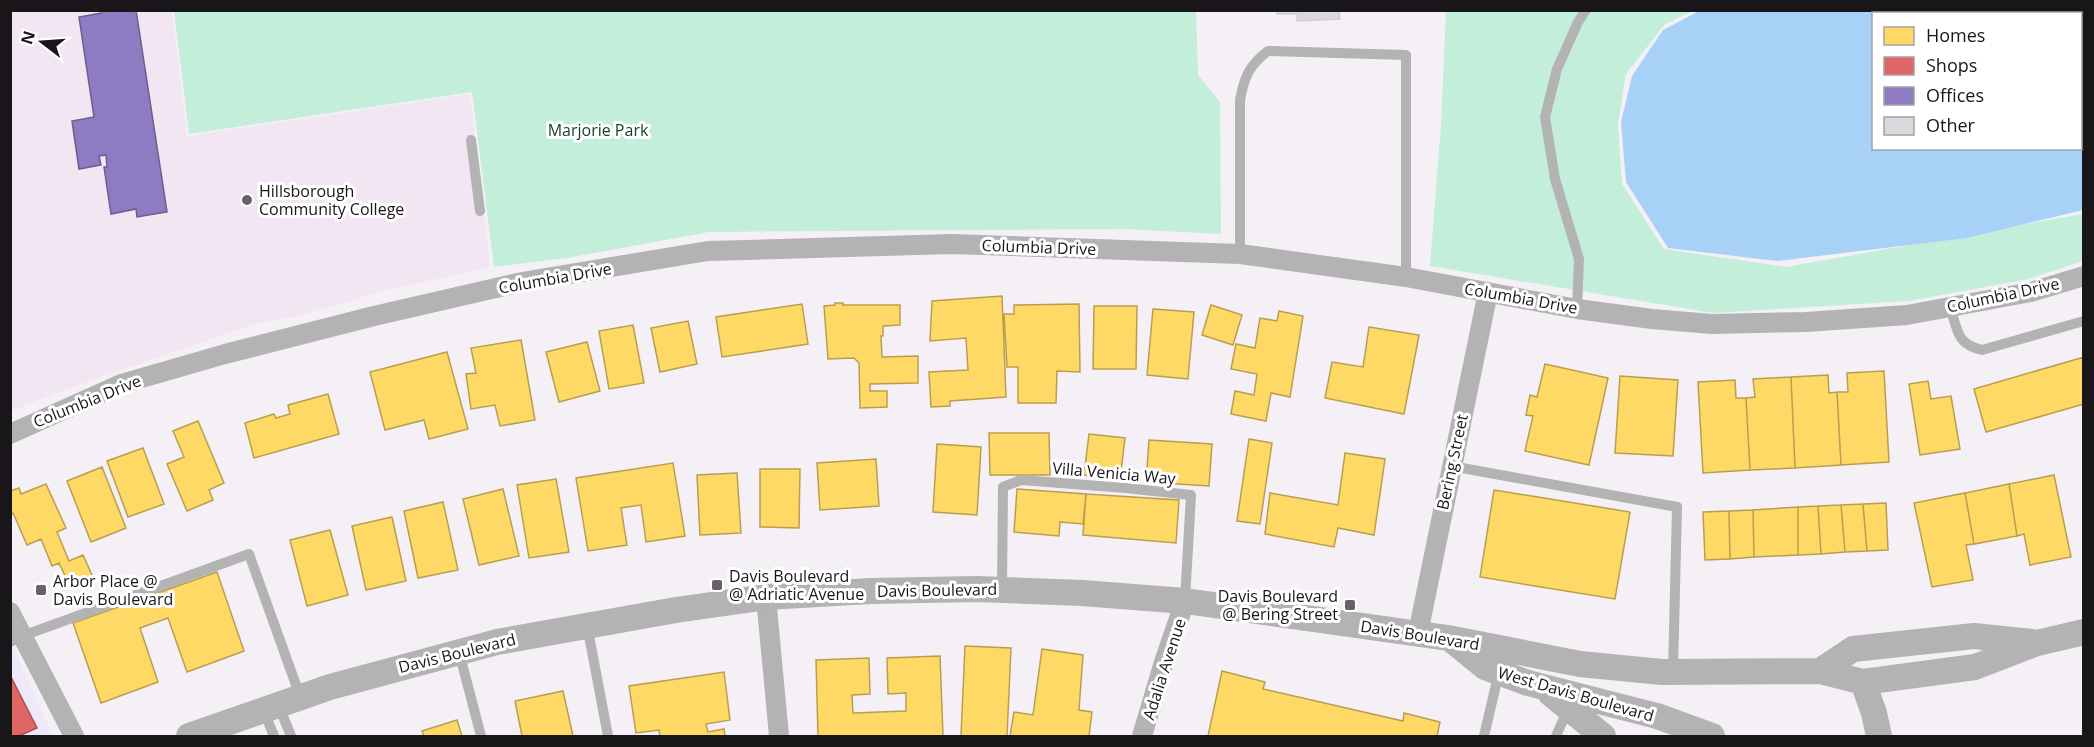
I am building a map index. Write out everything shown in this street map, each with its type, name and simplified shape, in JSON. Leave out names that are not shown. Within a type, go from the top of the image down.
[{"type":"street","name":"Columbia Drive","points":[[10,434],[121,384],[236,351],[522,282],[708,251],[952,244],[1240,254],[1406,277],[1577,309],[1712,324],[1806,322],[1907,315],[2031,292],[2084,276]]},
{"type":"street","name":"Bering Street","points":[[1418,633],[1488,292]]},
{"type":"street","name":"Davis Boulevard","points":[[189,736],[281,703],[398,667],[497,642],[676,610],[766,597],[871,591],[1002,590],[1082,593],[1185,601],[1448,638]]},
{"type":"street","points":[[766,597],[779,736]]},
{"type":"street","name":"Adalia Avenue","points":[[1142,736],[1185,601]]},
{"type":"street","points":[[10,612],[16,639],[74,736]]},
{"type":"street","points":[[1501,660],[1575,685],[1667,672],[1820,670],[1863,682],[1975,667],[2037,643],[2084,632]]},
{"type":"street","points":[[1820,670],[1853,649],[1974,636],[2037,643]]},
{"type":"street","name":"West Davis Boulevard","points":[[1448,638],[1485,667],[1501,660],[1540,686],[1575,685],[1712,736]]},
{"type":"street","points":[[1863,682],[1875,713],[1879,736]]},
{"type":"street","name":"West Davis Boulevard","points":[[1575,685],[1602,736]]},
{"type":"lane","points":[[1577,309],[1579,259],[1555,179],[1545,117],[1557,69],[1578,22],[1586,10]]},
{"type":"lane","points":[[1240,254],[1240,100],[1244,80],[1256,60],[1268,51],[1406,54],[1406,277]]},
{"type":"lane","points":[[471,140],[480,211]]},
{"type":"lane","points":[[1950,307],[1963,342],[1970,347],[1982,350],[2084,321]]},
{"type":"lane","points":[[1451,466],[1677,507],[1667,672]]},
{"type":"lane","name":"Villa Venicia Way","points":[[1002,590],[1003,487],[1021,480],[1191,495],[1185,601]]},
{"type":"lane","points":[[16,639],[249,554],[281,703],[291,736]]},
{"type":"lane","points":[[587,625],[608,736]]},
{"type":"lane","points":[[458,652],[480,736]]},
{"type":"lane","points":[[1484,736],[1501,660]]},
{"type":"lane","points":[[1556,736],[1575,685]]},
{"type":"lane","points":[[274,736],[281,703]]},
{"type":"shaded area","name":"Hillsborough Community College","points":[[11,11],[172,11],[187,136],[470,94],[490,264],[486,268],[386,290],[299,316],[254,324],[64,390],[11,411]]},
{"type":"shaded area","points":[[11,643],[53,736],[11,736]]},
{"type":"green space","name":"Marjorie Park","points":[[174,11],[1196,11],[1198,75],[1220,102],[1221,234],[1124,229],[709,232],[567,258],[494,267],[472,92],[189,134]]},
{"type":"green space","points":[[1446,11],[1693,11],[1665,24],[1626,74],[1618,124],[1622,184],[1664,249],[1786,267],[2083,214],[2083,261],[2029,279],[1909,301],[1713,313],[1430,266],[1441,125]]},
{"type":"water","points":[[1701,10],[2083,11],[2083,210],[1967,238],[1777,261],[1668,248],[1626,182],[1621,122],[1632,76],[1663,30]]},
{"type":"building: Homes","points":[[1002,296],[1006,397],[950,401],[950,406],[931,407],[929,372],[968,370],[966,338],[930,341],[932,301]]},
{"type":"building: Homes","points":[[835,303],[900,305],[900,325],[883,326],[882,357],[918,356],[918,383],[870,384],[870,391],[887,391],[887,407],[860,408],[859,363],[854,358],[828,359],[824,306],[835,305]]},
{"type":"building: Homes","points":[[802,304],[808,344],[722,357],[716,317]]},
{"type":"building: Homes","points":[[1079,304],[1080,372],[1057,371],[1056,403],[1018,403],[1018,367],[1007,367],[1004,314],[1014,314],[1014,305]]},
{"type":"building: Homes","points":[[1211,305],[1242,315],[1233,345],[1202,335]]},
{"type":"building: Homes","points":[[1094,306],[1137,306],[1136,369],[1093,369]]},
{"type":"building: Homes","points":[[1153,309],[1194,312],[1188,379],[1147,375]]},
{"type":"building: Homes","points":[[1279,311],[1303,316],[1290,397],[1271,393],[1266,421],[1231,414],[1235,391],[1254,395],[1257,374],[1231,369],[1236,344],[1255,348],[1260,318],[1277,321]]},
{"type":"building: Homes","points":[[688,321],[697,364],[660,372],[651,328]]},
{"type":"building: Homes","points":[[633,325],[644,383],[609,389],[599,331]]},
{"type":"building: Homes","points":[[1369,327],[1419,335],[1404,414],[1325,398],[1332,362],[1363,367]]},
{"type":"building: Homes","points":[[521,340],[535,420],[500,426],[495,405],[471,409],[466,374],[476,373],[471,348]]},
{"type":"building: Homes","points":[[587,342],[600,391],[559,402],[546,352]]},
{"type":"building: Homes","points":[[447,352],[468,429],[429,439],[424,420],[385,430],[370,372]]},
{"type":"building: Homes","points":[[2084,357],[2084,404],[1986,432],[1974,389]]},
{"type":"building: Homes","points":[[1545,364],[1608,378],[1589,465],[1525,451],[1533,416],[1526,415],[1530,395],[1537,397]]},
{"type":"building: Homes","points":[[1884,371],[1889,462],[1841,465],[1837,392],[1848,392],[1847,373]]},
{"type":"building: Homes","points":[[1828,375],[1829,393],[1837,392],[1841,465],[1795,468],[1791,377]]},
{"type":"building: Homes","points":[[1620,376],[1678,380],[1673,456],[1615,453]]},
{"type":"building: Homes","points":[[1791,377],[1795,468],[1750,470],[1746,398],[1755,397],[1753,379]]},
{"type":"building: Homes","points":[[1735,380],[1736,398],[1746,398],[1750,470],[1703,473],[1698,382]]},
{"type":"building: Homes","points":[[1928,381],[1931,399],[1951,396],[1960,449],[1920,455],[1909,384]]},
{"type":"building: Homes","points":[[328,394],[339,434],[254,458],[245,423],[274,414],[276,418],[290,414],[288,405]]},
{"type":"building: Homes","points":[[198,421],[224,483],[209,490],[213,500],[187,511],[167,464],[184,457],[173,431]]},
{"type":"building: Homes","points":[[989,433],[1049,433],[1050,475],[990,475]]},
{"type":"building: Homes","points":[[1089,434],[1125,438],[1120,479],[1084,475]]},
{"type":"building: Homes","points":[[1249,439],[1272,443],[1260,524],[1237,521]]},
{"type":"building: Homes","points":[[1149,440],[1212,444],[1209,486],[1146,482]]},
{"type":"building: Homes","points":[[937,444],[981,447],[977,515],[933,512]]},
{"type":"building: Homes","points":[[143,448],[164,504],[128,517],[107,461]]},
{"type":"building: Homes","points":[[1345,453],[1385,459],[1374,535],[1338,528],[1334,547],[1265,534],[1270,493],[1338,505]]},
{"type":"building: Homes","points":[[876,459],[879,506],[820,510],[817,463]]},
{"type":"building: Homes","points":[[673,463],[685,536],[646,542],[641,505],[621,508],[627,545],[588,551],[576,478]]},
{"type":"building: Homes","points":[[102,467],[126,528],[91,542],[67,481]]},
{"type":"building: Homes","points":[[760,469],[800,469],[799,528],[760,527]]},
{"type":"building: Homes","points":[[737,473],[741,533],[700,535],[697,475]]},
{"type":"building: Homes","points":[[2054,475],[2071,557],[2030,565],[2024,534],[2017,536],[2009,484]]},
{"type":"building: Homes","points":[[556,479],[569,552],[529,558],[517,485]]},
{"type":"building: Homes","points":[[46,484],[66,528],[57,532],[69,561],[83,555],[92,575],[69,584],[59,563],[52,566],[41,539],[27,545],[13,513],[10,515],[10,491],[19,488],[21,494]]},
{"type":"building: Homes","points":[[2009,484],[2017,536],[1974,544],[1965,493]]},
{"type":"building: Homes","points":[[503,489],[519,556],[479,565],[463,499]]},
{"type":"building: Homes","points":[[1017,489],[1086,494],[1083,524],[1060,522],[1059,536],[1014,532]]},
{"type":"building: Homes","points":[[1494,490],[1630,512],[1615,599],[1480,577]]},
{"type":"building: Homes","points":[[1965,493],[1974,544],[1966,545],[1973,580],[1932,587],[1914,503]]},
{"type":"building: Homes","points":[[1086,494],[1179,500],[1176,543],[1083,535]]},
{"type":"building: Homes","points":[[443,502],[458,570],[418,578],[404,511]]},
{"type":"building: Homes","points":[[1886,503],[1888,550],[1867,551],[1863,504]]},
{"type":"building: Homes","points":[[1863,504],[1867,551],[1845,552],[1841,505]]},
{"type":"building: Homes","points":[[1841,505],[1845,552],[1821,554],[1818,506]]},
{"type":"building: Homes","points":[[1818,506],[1821,554],[1798,555],[1798,507]]},
{"type":"building: Homes","points":[[1798,507],[1798,555],[1754,557],[1753,510]]},
{"type":"building: Homes","points":[[1753,510],[1754,557],[1730,559],[1729,511]]},
{"type":"building: Homes","points":[[1729,511],[1730,559],[1705,560],[1703,512]]},
{"type":"building: Homes","points":[[392,517],[406,581],[366,590],[352,526]]},
{"type":"building: Homes","points":[[330,530],[348,595],[307,606],[290,540]]},
{"type":"building: Homes","points":[[217,572],[244,651],[187,672],[168,618],[140,628],[158,682],[101,703],[73,623]]},
{"type":"building: Homes","points":[[965,646],[1011,648],[1007,736],[961,736]]},
{"type":"building: Homes","points":[[1042,649],[1083,655],[1079,710],[1092,712],[1089,736],[1010,736],[1014,712],[1033,715]]},
{"type":"building: Homes","points":[[940,656],[943,736],[818,736],[816,660],[869,658],[870,694],[852,695],[853,713],[906,711],[906,693],[888,694],[887,658]]},
{"type":"building: Homes","points":[[1222,671],[1265,682],[1263,689],[1403,721],[1404,713],[1440,722],[1437,736],[1208,736]]},
{"type":"building: Homes","points":[[724,672],[730,720],[706,724],[708,732],[724,729],[725,736],[660,736],[659,730],[636,733],[629,686]]},
{"type":"building: Homes","points":[[563,691],[573,736],[522,736],[515,701]]},
{"type":"building: Homes","points":[[457,720],[462,736],[424,736],[422,731]]},
{"type":"building: Shops","points":[[10,675],[37,728],[19,736],[10,736]]},
{"type":"building: Offices","points":[[101,10],[136,10],[167,212],[137,217],[136,209],[111,214],[104,167],[107,167],[106,155],[99,156],[101,165],[79,169],[72,121],[94,117],[79,17],[101,13]]},
{"type":"building: Other","points":[[1277,10],[1362,11],[1339,11],[1340,19],[1297,21],[1297,14],[1277,14]]},
{"type":"place","name":"Hillsborough Community College","points":[[247,200]]},
{"type":"place","name":"Davis Boulevard @ Adriatic Avenue","points":[[717,585]]},
{"type":"place","name":"Arbor Place @ Davis Boulevard","points":[[41,590]]},
{"type":"place","name":"Davis Boulevard @ Bering Street","points":[[1350,605]]}]
